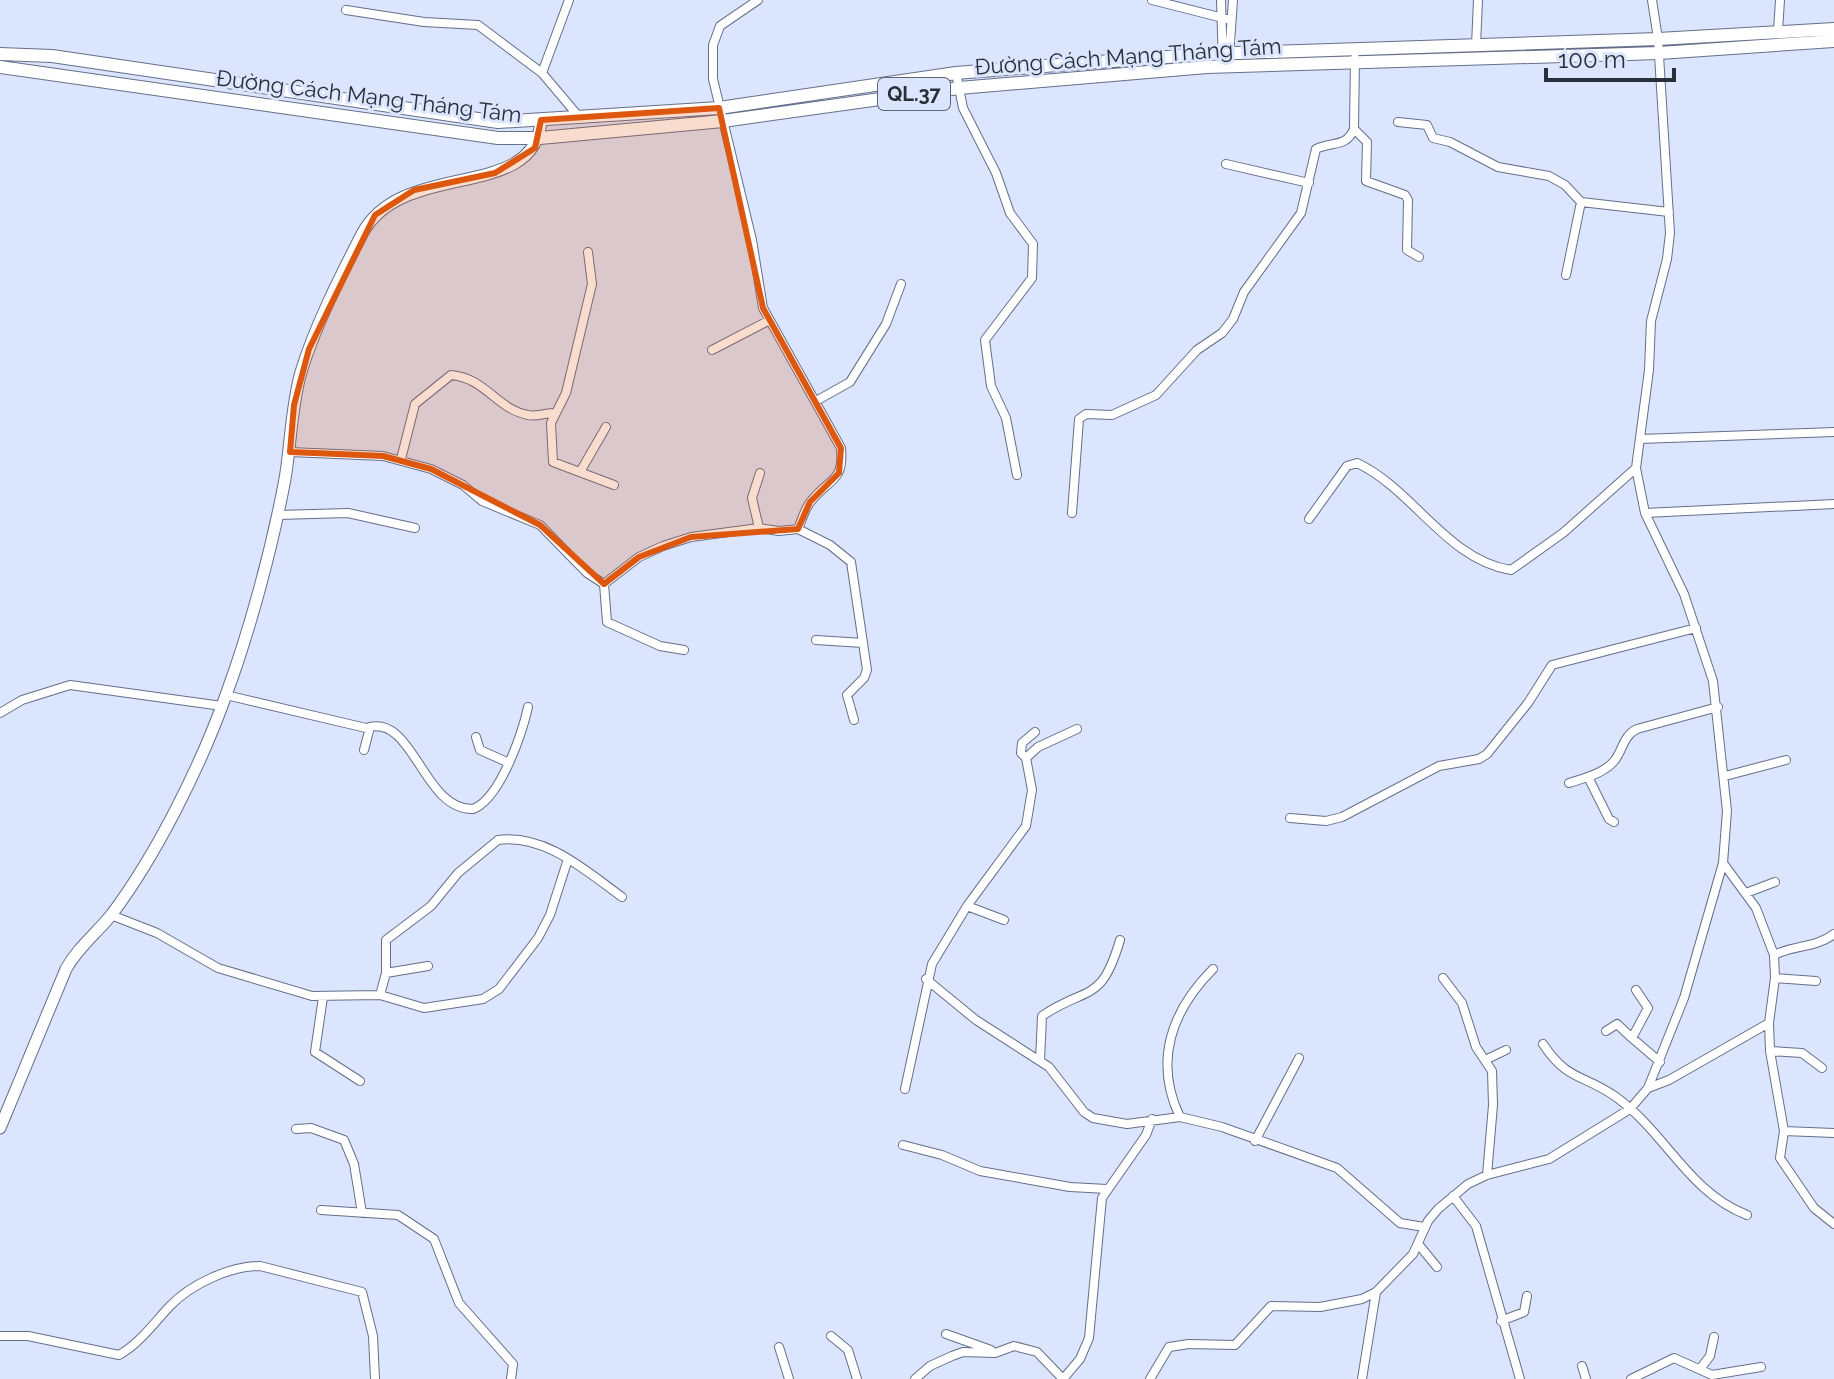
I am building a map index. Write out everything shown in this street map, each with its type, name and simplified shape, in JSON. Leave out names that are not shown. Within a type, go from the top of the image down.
[{"type":"main road","name":"Đường Cách Mạng Tháng Tám","points":[[0,67],[498,138],[540,138],[721,115],[1226,60],[1355,50],[1834,29]]},
{"type":"main road","name":"Đường Cách Mạng Tháng Tám","points":[[0,54],[52,56],[498,122],[721,115],[956,73],[1057,65],[1226,60],[1355,64],[1659,53],[1834,41]]},
{"type":"main road","points":[[1057,65],[1057,80]]},
{"type":"main road","points":[[0,1128],[71,959],[111,915],[163,832],[224,701],[278,515],[290,452],[294,405],[305,361],[363,232],[375,215],[414,190],[495,173],[517,163],[535,148],[540,138],[541,120]]},
{"type":"street","points":[[542,73],[569,0]]},
{"type":"street","points":[[758,0],[720,26],[711,64],[768,321],[841,448],[842,460],[834,483],[810,502],[798,529]]},
{"type":"street","points":[[1152,0],[1224,17]]},
{"type":"street","points":[[1221,0],[1226,60]]},
{"type":"street","points":[[1224,17],[1233,0]]},
{"type":"street","points":[[1476,46],[1478,0]]},
{"type":"street","points":[[1150,1379],[1169,1347],[1235,1345],[1271,1306],[1320,1307],[1362,1299],[1376,1292],[1419,1245],[1424,1227],[1453,1196],[1487,1175],[1549,1159],[1630,1109],[1648,1088],[1684,998],[1723,863],[1725,776],[1718,707],[1696,628],[1684,594],[1661,553],[1645,513],[1636,468],[1651,321],[1667,259],[1669,212],[1658,39],[1652,0]]},
{"type":"street","points":[[1778,31],[1780,0]]},
{"type":"street","points":[[346,10],[424,22],[478,25],[542,73],[580,118]]},
{"type":"street","points":[[1072,513],[1079,419],[1086,414],[1112,415],[1156,395],[1197,350],[1222,333],[1233,319],[1244,292],[1301,213],[1316,149],[1345,143],[1354,129],[1355,50]]},
{"type":"street","points":[[956,73],[963,108],[996,173],[1010,213],[1033,244],[1032,278],[985,340],[991,386],[1006,418],[1017,475]]},
{"type":"street","points":[[1398,122],[1427,125],[1433,138],[1450,142],[1498,167],[1549,176],[1565,185],[1581,202],[1669,212]]},
{"type":"street","points":[[1354,129],[1367,142],[1366,181],[1405,195],[1408,200],[1407,250],[1419,257]]},
{"type":"street","points":[[1226,164],[1309,183]]},
{"type":"street","points":[[1566,275],[1581,202]]},
{"type":"street","points":[[588,252],[592,284],[566,393],[554,413],[553,462],[614,485]]},
{"type":"street","points":[[816,401],[850,382],[886,324],[901,284]]},
{"type":"street","points":[[712,350],[768,321]]},
{"type":"street","points":[[401,459],[415,404],[451,375],[479,382],[496,400],[528,415],[554,413]]},
{"type":"street","points":[[580,472],[606,427]]},
{"type":"street","points":[[1640,439],[1834,432]]},
{"type":"street","points":[[290,452],[401,459],[448,477],[482,501],[540,525],[587,573],[604,584]]},
{"type":"street","points":[[1309,519],[1347,466],[1357,463],[1395,486],[1456,545],[1511,570],[1563,533],[1636,468]]},
{"type":"street","points":[[759,528],[752,498],[760,473]]},
{"type":"street","points":[[1645,513],[1834,504]]},
{"type":"street","points":[[278,515],[348,513],[415,528]]},
{"type":"street","points":[[604,584],[639,557],[691,537],[759,528],[779,531],[798,529],[830,545],[851,562],[863,643],[866,674],[847,695],[854,720]]},
{"type":"street","points":[[604,584],[607,622],[660,646],[684,650]]},
{"type":"street","points":[[1290,818],[1326,821],[1342,817],[1439,766],[1479,759],[1528,703],[1552,665],[1696,628]]},
{"type":"street","points":[[816,640],[863,643]]},
{"type":"street","points":[[0,713],[22,700],[70,685],[224,701],[366,728],[374,725],[395,732],[430,782],[451,803],[467,809],[482,806],[490,799],[528,707]]},
{"type":"street","points":[[1569,783],[1588,777],[1614,761],[1631,732],[1718,707]]},
{"type":"street","points":[[364,750],[369,731],[366,728]]},
{"type":"street","points":[[1026,758],[1038,747],[1077,729]]},
{"type":"street","points":[[905,1089],[926,979],[967,906],[1026,826],[1032,790],[1026,758],[1021,753],[1022,743],[1035,732]]},
{"type":"street","points":[[476,737],[480,750],[507,762]]},
{"type":"street","points":[[1725,776],[1786,760]]},
{"type":"street","points":[[1588,777],[1606,815],[1614,822]]},
{"type":"street","points":[[380,995],[386,973],[386,940],[431,906],[458,873],[490,844],[507,839],[533,843],[568,859],[622,897]]},
{"type":"street","points":[[111,915],[157,933],[218,968],[323,997],[380,995],[424,1008],[492,995],[538,938],[550,915],[568,859]]},
{"type":"street","points":[[1723,863],[1764,924],[1774,955],[1770,1051],[1784,1131],[1780,1152],[1782,1163],[1814,1208],[1834,1224]]},
{"type":"street","points":[[1746,893],[1775,882]]},
{"type":"street","points":[[967,906],[1004,920]]},
{"type":"street","points":[[1774,955],[1795,946],[1818,945],[1834,934]]},
{"type":"street","points":[[1040,1061],[1042,1016],[1096,989],[1113,963],[1120,940]]},
{"type":"street","points":[[386,973],[428,966]]},
{"type":"street","points":[[1180,1117],[1168,1082],[1167,1049],[1171,1029],[1197,985],[1213,969]]},
{"type":"street","points":[[1443,978],[1462,1003],[1476,1047],[1494,1082],[1487,1175]]},
{"type":"street","points":[[1775,978],[1816,981]]},
{"type":"street","points":[[926,979],[976,1020],[1040,1061],[1054,1073],[1084,1112],[1093,1118],[1127,1124],[1180,1117],[1222,1127],[1337,1168],[1400,1223],[1424,1227]]},
{"type":"street","points":[[1632,1038],[1648,1008],[1636,990]]},
{"type":"street","points":[[323,997],[315,1052],[360,1081]]},
{"type":"street","points":[[1648,1088],[1669,1080],[1769,1023]]},
{"type":"street","points":[[1606,1031],[1617,1024],[1660,1062]]},
{"type":"street","points":[[1543,1044],[1572,1077],[1603,1089],[1630,1109],[1676,1156],[1703,1191],[1747,1215]]},
{"type":"street","points":[[1485,1060],[1506,1050]]},
{"type":"street","points":[[1770,1051],[1802,1053],[1822,1068]]},
{"type":"street","points":[[1255,1141],[1299,1058]]},
{"type":"street","points":[[915,1379],[930,1366],[963,1352],[995,1353],[1014,1346],[1030,1349],[1045,1358],[1063,1379],[1080,1359],[1089,1338],[1102,1198],[1132,1157],[1152,1119]]},
{"type":"street","points":[[296,1129],[311,1128],[344,1140],[358,1180],[362,1213]]},
{"type":"street","points":[[1784,1131],[1834,1133]]},
{"type":"street","points":[[903,1145],[942,1155],[980,1171],[1070,1187],[1107,1189]]},
{"type":"street","points":[[1453,1196],[1476,1226],[1520,1379]]},
{"type":"street","points":[[321,1210],[405,1217],[434,1239],[459,1303],[513,1364],[511,1379]]},
{"type":"street","points":[[1419,1245],[1437,1267]]},
{"type":"street","points":[[0,1336],[28,1336],[119,1355],[151,1329],[171,1305],[199,1285],[244,1266],[260,1266],[362,1292],[373,1336],[375,1379]]},
{"type":"street","points":[[1362,1379],[1376,1292]]},
{"type":"street","points":[[1501,1321],[1524,1312],[1528,1308],[1527,1296]]},
{"type":"street","points":[[946,1334],[995,1353]]},
{"type":"street","points":[[831,1336],[848,1350],[857,1379]]},
{"type":"street","points":[[1700,1369],[1710,1356],[1714,1337]]},
{"type":"street","points":[[779,1347],[789,1379]]},
{"type":"street","points":[[1631,1379],[1674,1358],[1722,1375],[1761,1367]]},
{"type":"street","points":[[1582,1366],[1586,1379]]},
{"type":"highlighted area","points":[[719,108],[763,308],[841,448],[839,473],[810,502],[798,529],[691,537],[639,557],[604,584],[540,525],[431,469],[383,456],[290,452],[294,405],[309,349],[375,215],[414,190],[495,173],[535,148],[541,120]]}]
